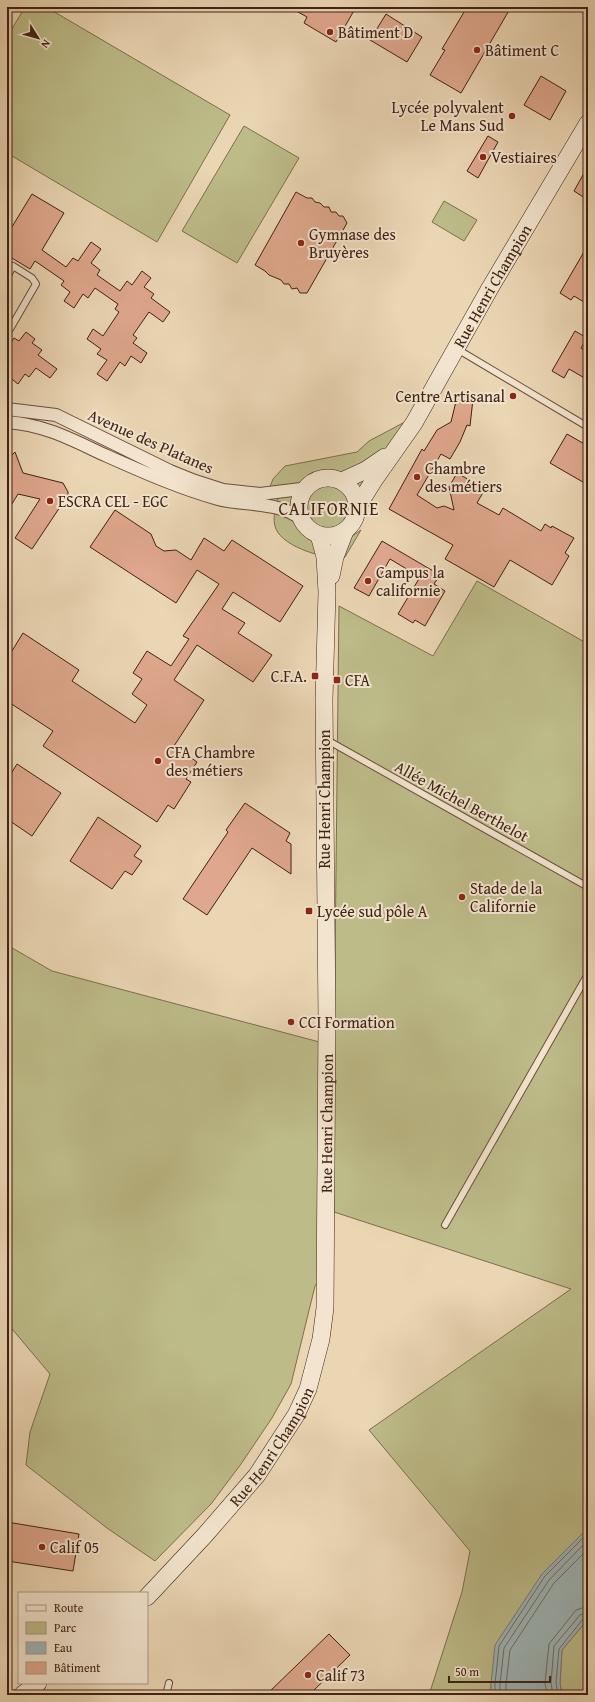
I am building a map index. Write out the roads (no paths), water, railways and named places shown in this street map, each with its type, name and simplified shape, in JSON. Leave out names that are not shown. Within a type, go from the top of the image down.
[{"type":"street","name":"Rue Henri Champion","points":[[358,506],[374,480],[414,423],[455,348],[588,123]]},
{"type":"street","name":"Avenue des Platanes","points":[[7,409],[56,415],[170,471],[194,481],[223,490],[260,494],[308,487]]},
{"type":"street","name":"Avenue des Platanes","points":[[7,422],[47,428],[156,478],[191,492],[226,502],[276,508],[295,514],[302,520]]},
{"type":"street","name":"Rue Henri Champion","points":[[342,482],[366,470],[397,449]]},
{"type":"street","points":[[323,479],[334,479],[342,482],[353,492],[358,506],[354,522],[345,531],[333,536],[319,535],[308,529],[302,520],[300,502],[302,494],[308,487],[323,479]]},
{"type":"street","name":"Rue Henri Champion","points":[[327,592],[336,557],[345,531]]},
{"type":"street","name":"Rue Henri Champion","points":[[148,1596],[205,1535],[257,1475],[278,1444],[296,1415],[308,1389],[321,1339],[325,1308],[326,1052],[324,738],[327,592],[325,557],[319,535]]},
{"type":"street","points":[[22,1695],[37,1684]]},
{"type":"lane","points":[[7,277],[13,266],[32,278],[36,284],[10,329],[7,330]]},
{"type":"lane","points":[[455,348],[588,427]]},
{"type":"lane","name":"Allée Michel Berthelot","points":[[324,738],[588,887]]},
{"type":"lane","points":[[445,1225],[588,974]]},
{"type":"lane","points":[[166,1695],[169,1683]]},
{"type":"water","points":[[588,1528],[588,1619],[562,1650],[560,1683],[562,1695],[491,1695],[495,1645],[542,1574]]},
{"type":"place","name":"Bâtiment D","points":[[330,32]]},
{"type":"place","name":"Bâtiment C","points":[[477,50]]},
{"type":"place","name":"Lycée polyvalent Le Mans Sud","points":[[512,116]]},
{"type":"place","name":"Vestiaires","points":[[483,157]]},
{"type":"place","name":"Gymnase des Bruyères","points":[[301,243]]},
{"type":"place","name":"Centre Artisanal","points":[[513,396]]},
{"type":"place","name":"Chambre des métiers","points":[[417,477]]},
{"type":"place","name":"ESCRA CEL - EGC","points":[[50,501]]},
{"type":"place","name":"Campus la californie","points":[[368,581]]},
{"type":"place","name":"C.F.A.","points":[[315,676]]},
{"type":"place","name":"CFA","points":[[337,680]]},
{"type":"place","name":"CFA Chambre des métiers","points":[[158,761]]},
{"type":"place","name":"Stade de la Californie","points":[[462,897]]},
{"type":"place","name":"Lycée sud pôle A","points":[[309,911]]},
{"type":"place","name":"CCI Formation","points":[[291,1022]]},
{"type":"place","name":"Calif 05","points":[[42,1547]]},
{"type":"place","name":"Calif 73","points":[[308,1675]]},
{"type":"district","name":"CALIFORNIE","points":[[329,508]]}]
